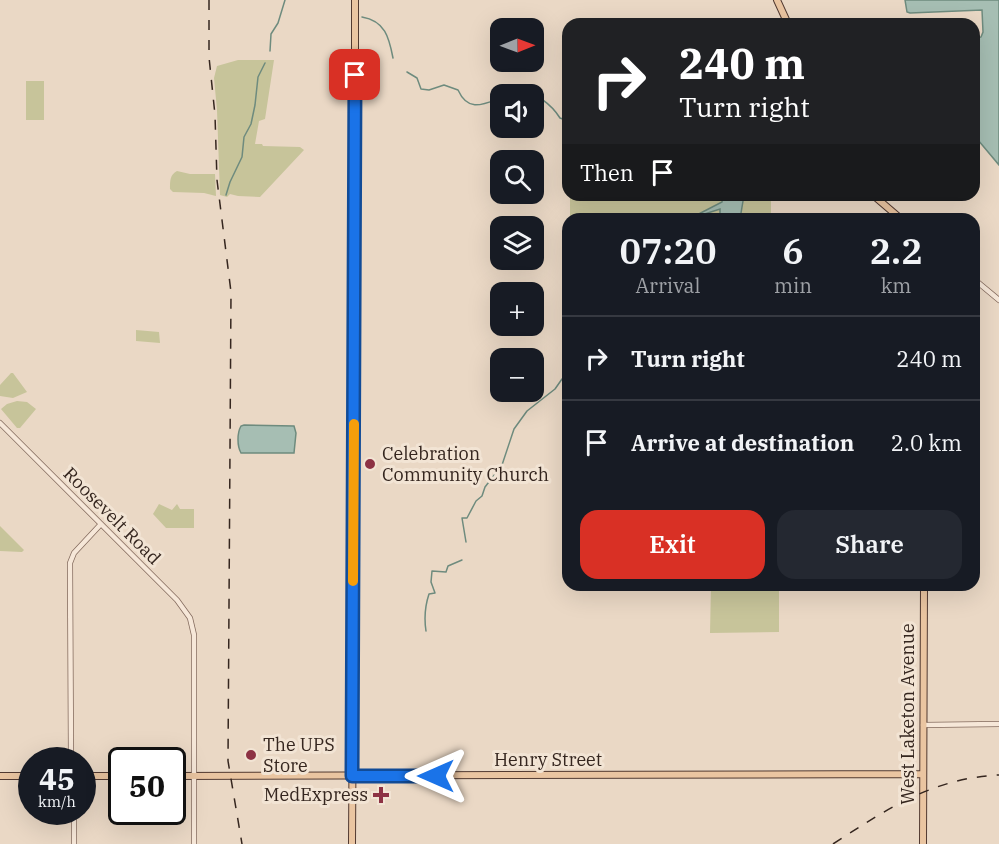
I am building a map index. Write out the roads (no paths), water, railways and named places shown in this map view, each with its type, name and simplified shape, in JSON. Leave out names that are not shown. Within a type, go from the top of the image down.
[{"type":"main road","points":[[352,844],[355,0]]},
{"type":"main road","points":[[777,0],[785,18]]},
{"type":"main road","points":[[880,201],[894,213]]},
{"type":"main road","name":"West Laketon Avenue","points":[[923,844],[924,591]]},
{"type":"main road","name":"Henry Street","points":[[186,776],[923,774]]},
{"type":"main road","points":[[0,776],[18,776]]},
{"type":"street","points":[[980,284],[999,300]]},
{"type":"street","name":"Roosevelt Road","points":[[0,423],[181,605],[190,618],[194,635],[193,776]]},
{"type":"street","points":[[71,747],[70,563],[74,553],[102,524]]},
{"type":"street","points":[[923,725],[999,724]]},
{"type":"street","points":[[193,776],[194,844]]},
{"type":"street","points":[[74,825],[74,844]]},
{"type":"waterway","points":[[270,51],[271,34],[278,23],[285,0]]},
{"type":"waterway","points":[[362,17],[376,22],[385,31],[393,58]]},
{"type":"waterway","points":[[226,195],[242,157],[244,137],[251,124],[255,105],[258,77],[265,63]]},
{"type":"waterway","points":[[407,72],[417,78],[421,89],[429,90],[444,85],[458,90],[466,102],[471,104],[490,101]]},
{"type":"waterway","points":[[544,101],[562,119]]},
{"type":"waterway","points":[[466,542],[462,518],[467,518],[476,501],[482,496],[485,487],[502,465],[514,429],[527,411],[555,389],[562,379]]},
{"type":"waterway","points":[[426,631],[425,617],[429,594],[435,593],[431,582],[432,571],[446,572],[448,566],[462,560]]},
{"type":"railway","points":[[209,0],[209,57],[215,115],[217,180],[231,292],[228,761],[242,844]]},
{"type":"railway","points":[[833,844],[872,819],[932,789],[975,777],[999,775]]},
{"type":"place","name":"Celebration Community Church","points":[[370,464]]},
{"type":"place","name":"The UPS Store","points":[[251,755]]},
{"type":"place","name":"MedExpress","points":[[381,795]]}]
